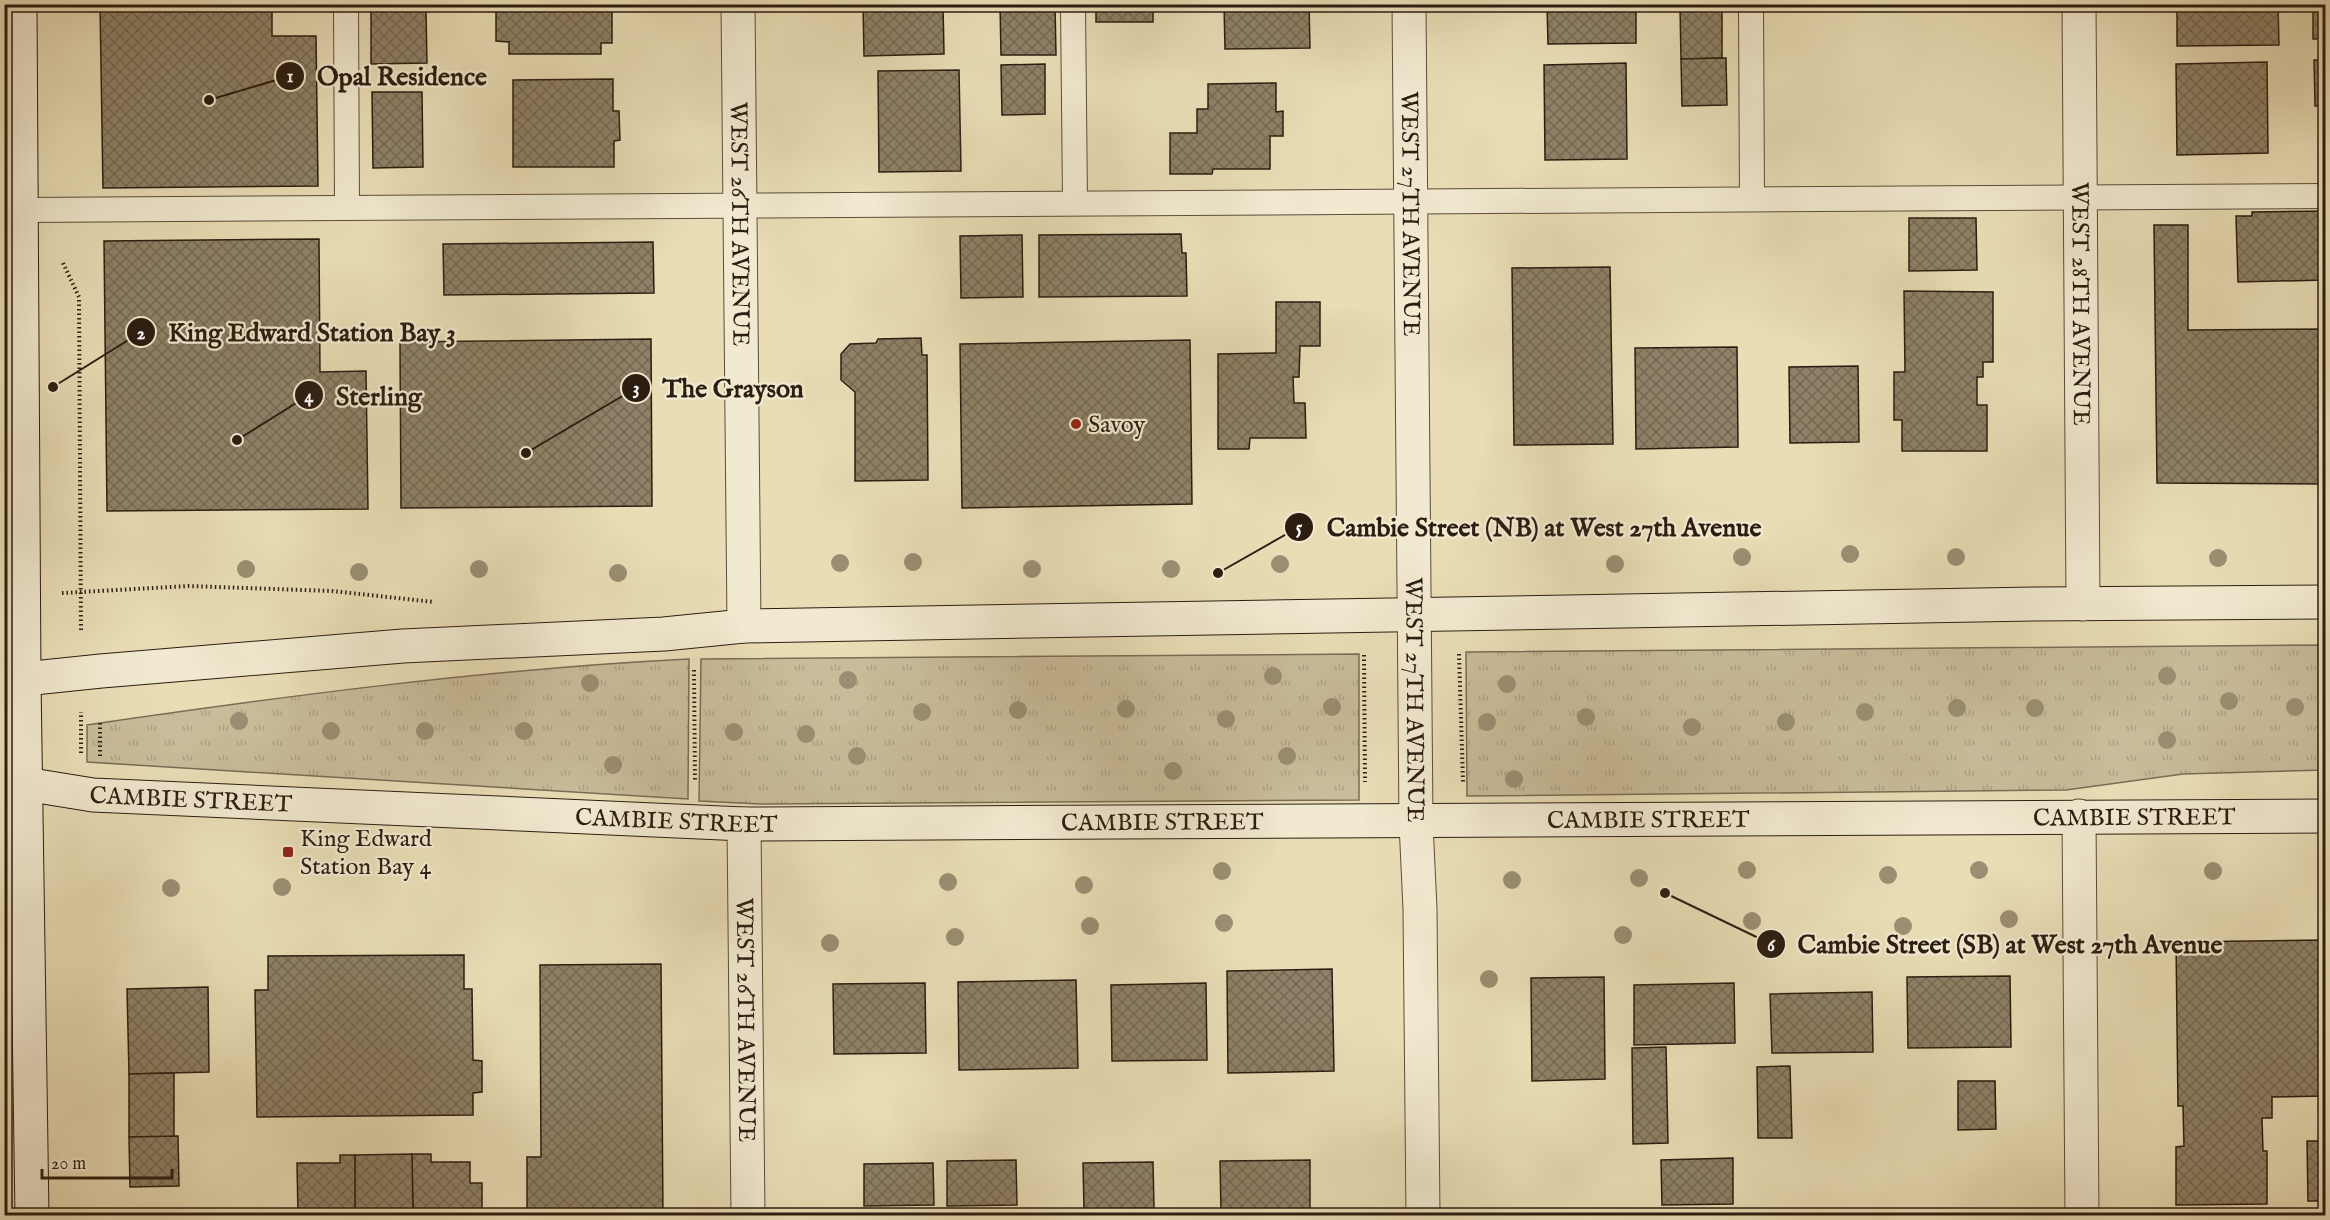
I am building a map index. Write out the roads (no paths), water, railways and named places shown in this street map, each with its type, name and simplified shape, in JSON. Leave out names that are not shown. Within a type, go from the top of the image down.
[{"type":"main road","points":[[20,4],[23,210],[14,683],[15,777],[32,1215]]},
{"type":"main road","name":"WEST 26TH AVENUE","points":[[738,4],[744,626]]},
{"type":"main road","name":"WEST 27TH AVENUE","points":[[1409,4],[1416,823],[1420,909],[1423,1215]]},
{"type":"main road","name":"WEST 28TH AVENUE","points":[[2079,4],[2083,604]]},
{"type":"main road","points":[[14,683],[403,646],[664,634],[744,626],[1414,614],[2325,602]]},
{"type":"main road","name":"CAMBIE STREET","points":[[15,777],[93,795],[744,824],[1416,823],[2079,816],[2325,816]]},
{"type":"main road","points":[[2079,816],[2082,1215]]},
{"type":"main road","name":"WEST 26TH AVENUE","points":[[744,824],[748,1215]]},
{"type":"lane","points":[[346,4],[347,208]]},
{"type":"lane","points":[[1073,4],[1075,202]]},
{"type":"lane","points":[[1751,4],[1752,200]]},
{"type":"lane","points":[[23,210],[2325,196]]},
{"type":"place","name":"Opal Residence","points":[[209,100]]},
{"type":"place","name":"King Edward Station Bay 3","points":[[53,387]]},
{"type":"place","name":"Savoy","points":[[1076,424]]},
{"type":"place","name":"Sterling","points":[[237,440]]},
{"type":"place","name":"The Grayson","points":[[526,453]]},
{"type":"place","name":"Cambie Street (NB) at West 27th Avenue","points":[[1218,573]]},
{"type":"place","name":"King Edward Station Bay 4","points":[[288,852]]},
{"type":"place","name":"Cambie Street (SB) at West 27th Avenue","points":[[1665,893]]}]
